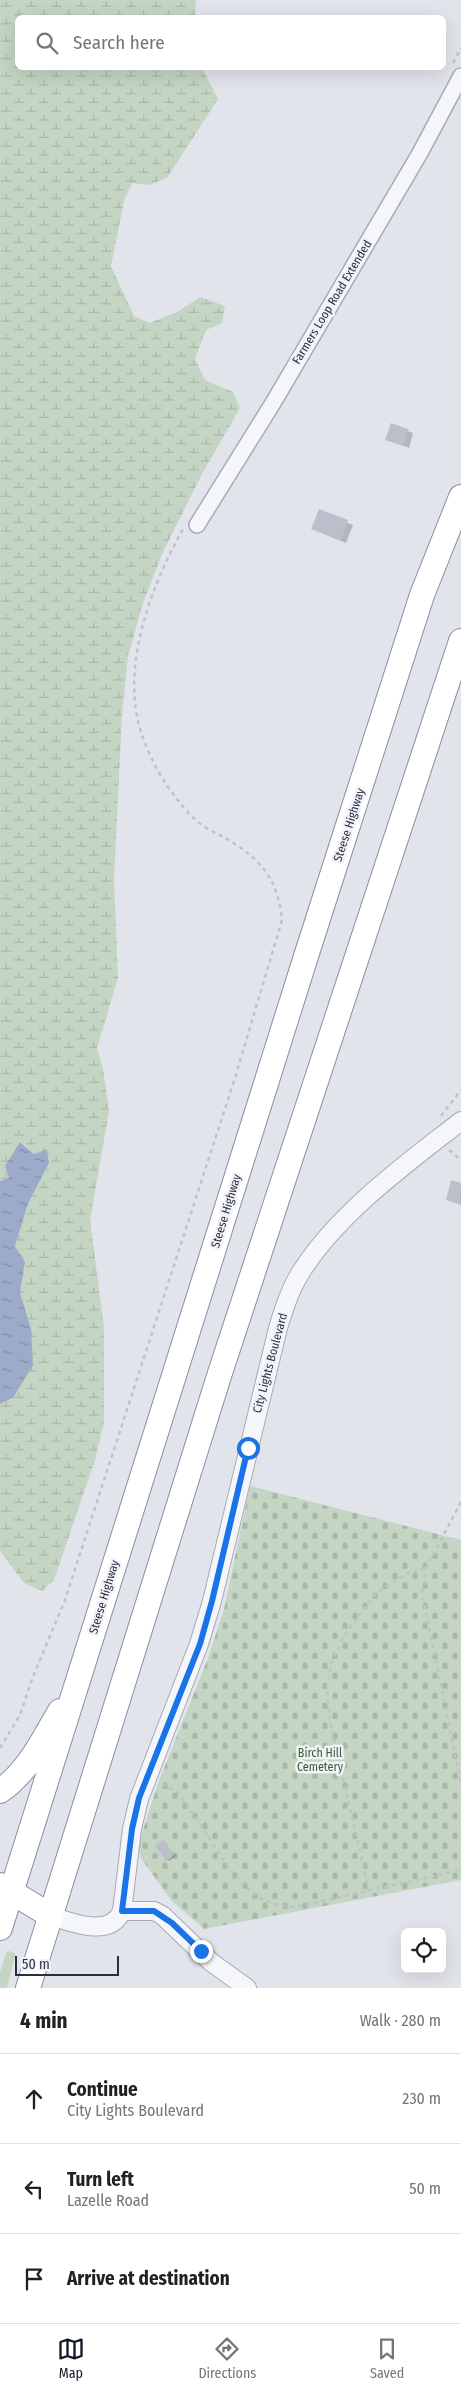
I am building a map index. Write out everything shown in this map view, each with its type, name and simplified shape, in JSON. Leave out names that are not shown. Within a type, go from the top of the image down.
[{"type":"highway","name":"Steese Highway","points":[[4,1904],[80,1675],[308,950],[422,595],[461,497]]},
{"type":"highway","points":[[28,1988],[222,1367],[461,641]]},
{"type":"highway","points":[[0,1791],[14,1781],[30,1762],[80,1675]]},
{"type":"highway","points":[[4,1904],[51,1916]]},
{"type":"street","name":"Farmers Loop Road Extended","points":[[190,526],[273,403],[420,153],[457,70]]},
{"type":"street","name":"City Lights Boulevard","points":[[122,1911],[132,1829],[139,1798],[200,1644],[266,1376],[288,1296],[321,1243],[349,1214],[461,1121]]},
{"type":"street","points":[[51,1916],[91,1927],[100,1927],[116,1920],[122,1911],[154,1911],[162,1915],[211,1962],[247,1988]]},
{"type":"path","points":[[457,70],[461,48]]},
{"type":"path","points":[[0,1748],[20,1715],[32,1679],[65,1600],[235,1078],[282,920],[280,899],[275,885],[265,871],[244,849],[200,824],[178,802],[159,772],[142,733],[135,696],[140,644],[156,588],[171,550],[190,526]]},
{"type":"path","points":[[461,1502],[426,1568],[422,1593],[461,1784]]},
{"type":"path","points":[[369,1892],[329,1716],[327,1685],[332,1662],[343,1637],[376,1593],[392,1581],[406,1574],[426,1568]]},
{"type":"path","points":[[146,1779],[167,1786],[178,1793],[242,1885],[269,1903],[295,1907],[461,1870]]},
{"type":"green space","points":[[0,0],[196,0],[195,15],[15,15],[15,70],[203,70],[218,99],[167,178],[149,185],[132,183],[124,201],[111,266],[134,316],[150,323],[179,311],[200,297],[225,306],[222,323],[206,330],[195,359],[205,380],[233,392],[240,408],[202,474],[163,552],[143,603],[128,656],[122,714],[114,880],[118,978],[97,1048],[103,1068],[109,1111],[90,1220],[104,1327],[104,1422],[95,1460],[54,1580],[42,1591],[24,1583],[0,1551],[0,1404],[13,1398],[31,1329],[20,1292],[25,1262],[15,1246],[28,1204],[49,1163],[47,1149],[34,1154],[21,1142],[9,1178],[0,1181]]},
{"type":"green space","name":"Birch Hill Cemetery","points":[[250,1486],[461,1540],[461,1880],[204,1929],[171,1900],[141,1858],[138,1846],[158,1783],[208,1658],[224,1609]]},
{"type":"green space","points":[[9,1951],[15,1953],[15,1956],[7,1988],[0,1988],[0,1972],[6,1953]]},
{"type":"water","points":[[20,1142],[34,1154],[47,1149],[49,1163],[28,1204],[15,1246],[25,1262],[20,1292],[31,1329],[33,1365],[13,1398],[0,1404],[0,1181],[9,1178],[5,1166]]},
{"type":"building","points":[[391,423],[408,429],[403,446],[385,440]]},
{"type":"building","points":[[319,509],[348,520],[341,541],[311,529]]},
{"type":"building","points":[[451,1180],[461,1183],[460,1204],[446,1200]]},
{"type":"building","points":[[163,1839],[174,1855],[166,1861],[155,1846]]},
{"type":"route","points":[[201,1951],[162,1915],[154,1911],[144,1910],[122,1911],[132,1829],[139,1798],[200,1644],[248,1448]]}]
